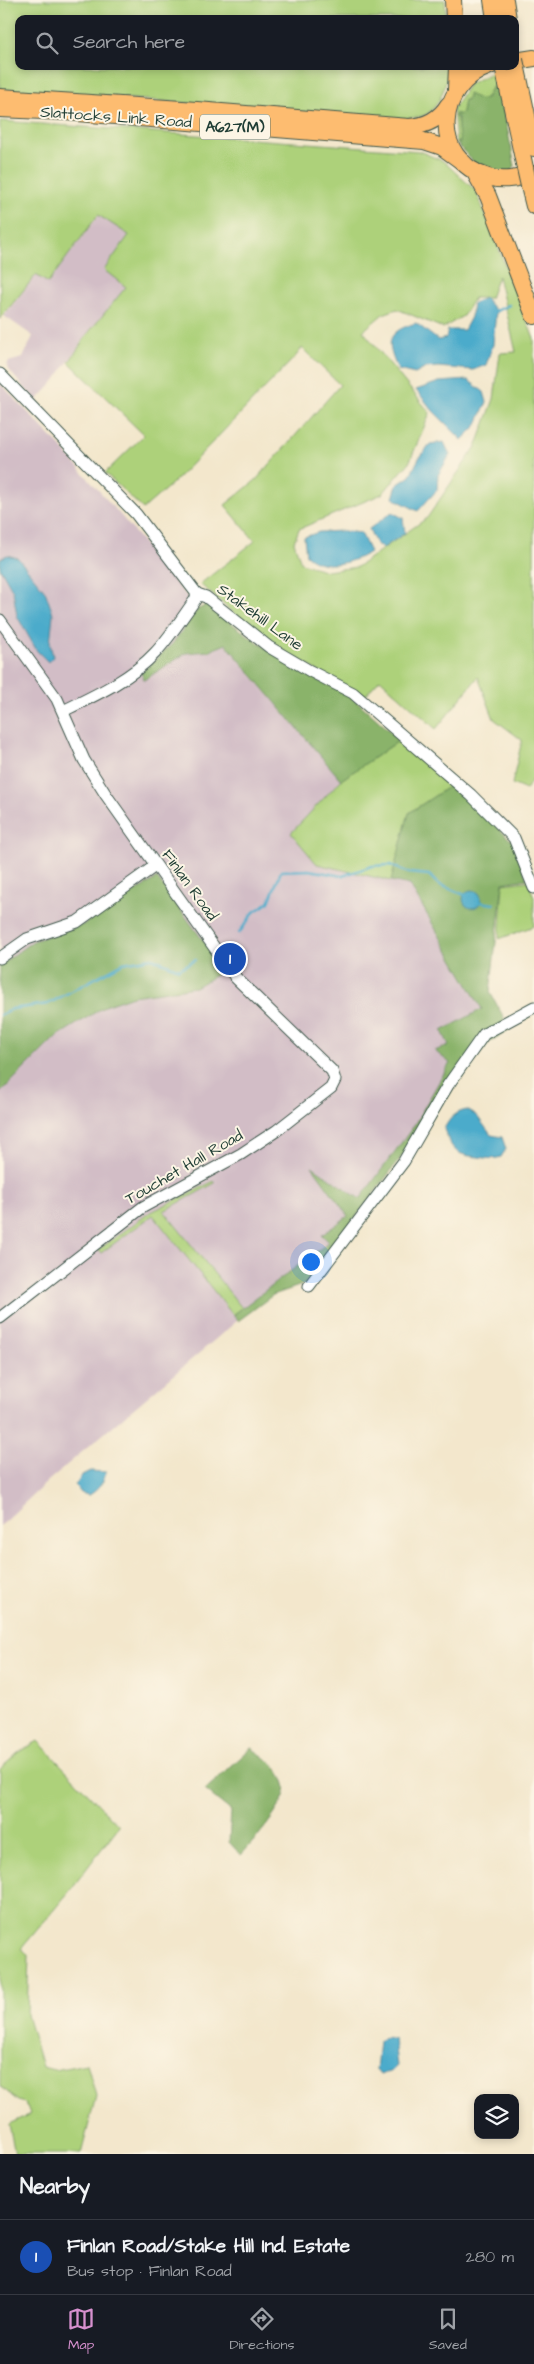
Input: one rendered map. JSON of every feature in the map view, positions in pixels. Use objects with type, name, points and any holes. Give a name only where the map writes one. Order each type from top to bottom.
[{"type":"highway","points":[[453,0],[454,15]]},
{"type":"highway","points":[[492,0],[494,15]]},
{"type":"highway","points":[[505,0],[507,15]]},
{"type":"highway","name":"A627(M)","points":[[519,63],[534,58]]},
{"type":"highway","name":"A627(M)","points":[[456,90],[457,70]]},
{"type":"highway","name":"A627(M)","points":[[493,70],[470,76],[456,90],[448,106],[446,123],[448,137],[454,151],[469,167],[488,196],[534,316]]},
{"type":"highway","points":[[509,70],[534,148]]},
{"type":"highway","points":[[509,70],[530,176],[534,206]]},
{"type":"highway","name":"Slattocks Link Road","points":[[0,96],[408,127],[421,126],[431,122],[440,116],[448,106]]},
{"type":"highway","name":"Slattocks Link Road","points":[[0,109],[65,112],[424,141],[442,147],[469,167]]},
{"type":"highway","name":"A627(M)","points":[[469,167],[498,179],[530,176]]},
{"type":"street","name":"Stakehill Lane","points":[[0,374],[136,514],[197,594],[206,597],[269,647],[353,693],[471,795],[514,838],[534,888]]},
{"type":"street","points":[[63,712],[87,700],[145,662],[172,631],[195,600],[197,594]]},
{"type":"street","name":"Finlan Road","points":[[0,620],[57,699],[84,760],[155,866],[236,978],[332,1071],[335,1080]]},
{"type":"street","points":[[0,958],[27,939],[77,922],[155,866]]},
{"type":"street","points":[[309,1286],[404,1161],[448,1085],[484,1034],[534,1007]]},
{"type":"street","name":"Touchet Hall Road","points":[[0,1318],[143,1207],[248,1150],[276,1131],[331,1088],[335,1080]]},
{"type":"shaded area","points":[[99,215],[129,235],[104,270],[126,287],[89,332],[53,383],[36,401],[7,368],[8,362],[23,358],[33,336],[4,316],[36,275],[48,283]]},
{"type":"shaded area","points":[[0,383],[58,444],[122,517],[254,678],[341,780],[292,833],[317,864],[414,883],[482,1009],[443,1031],[449,1045],[436,1051],[450,1063],[413,1127],[360,1199],[313,1167],[348,1216],[323,1235],[329,1242],[233,1315],[237,1321],[49,1480],[0,1526]]},
{"type":"green space","points":[[0,0],[445,0],[446,15],[15,15],[15,70],[448,70],[447,79],[439,100],[430,111],[422,116],[401,119],[0,89]]},
{"type":"green space","points":[[495,71],[499,88],[491,88],[483,99],[464,101],[462,112],[459,115],[456,114],[460,143],[456,143],[453,109],[469,84]]},
{"type":"green space","points":[[491,88],[499,88],[515,166],[513,173],[479,168],[456,143],[460,143],[458,117],[455,117],[456,113],[459,115],[462,112],[464,100],[468,99],[468,94],[482,100],[487,97]]},
{"type":"green space","points":[[0,121],[419,151],[443,161],[476,191],[534,339],[534,776],[526,790],[512,784],[522,740],[494,719],[478,677],[436,729],[380,679],[363,698],[279,648],[245,623],[200,584],[255,541],[225,505],[256,480],[340,385],[302,348],[174,482],[143,509],[105,473],[144,435],[69,362],[89,332],[126,287],[104,270],[129,235],[98,215],[48,283],[36,275],[0,319]],"holes":[[[498,276],[516,352],[500,353],[494,399],[477,445],[427,518],[357,567],[327,571],[301,563],[294,542],[299,529],[382,494],[409,463],[430,413],[363,331],[383,314],[397,309],[443,328],[463,316],[474,298],[490,298]]]},
{"type":"green space","points":[[206,605],[291,666],[351,696],[400,740],[341,780],[226,644],[209,651],[186,653],[144,680],[141,673],[173,643],[197,610]]},
{"type":"green space","points":[[400,740],[451,785],[409,813],[391,881],[317,864],[291,833],[341,780]]},
{"type":"green space","points":[[451,785],[513,842],[527,879],[503,883],[490,992],[510,1029],[488,1043],[305,1284],[273,1295],[238,1321],[233,1315],[329,1242],[322,1235],[348,1216],[312,1166],[360,1199],[413,1127],[450,1063],[435,1051],[449,1045],[442,1031],[482,1009],[410,885],[391,881],[409,813]]},
{"type":"green space","points":[[157,878],[225,970],[195,987],[133,996],[107,1005],[56,1037],[0,1093],[0,965],[33,941],[82,925]]},
{"type":"green space","points":[[528,881],[534,897],[534,926],[499,939],[503,884]]},
{"type":"green space","points":[[214,1181],[215,1183],[164,1211],[242,1308],[233,1315],[153,1215],[101,1253],[98,1250],[149,1213]]},
{"type":"green space","points":[[38,1741],[119,1826],[68,1893],[21,1949],[29,1955],[27,2015],[42,2067],[54,2070],[87,2064],[96,2096],[81,2154],[15,2154],[9,2124],[30,2114],[26,2103],[18,2101],[0,2086],[0,1769],[18,1753]]},
{"type":"green space","points":[[251,1748],[267,1759],[280,1772],[285,1784],[285,1791],[277,1811],[241,1855],[229,1842],[231,1811],[205,1790]]},
{"type":"water","points":[[485,298],[496,311],[493,345],[486,365],[473,370],[438,367],[426,368],[415,374],[398,370],[390,346],[391,340],[398,330],[416,323],[438,340],[446,338],[448,330],[464,330],[471,317],[473,303]]},
{"type":"water","points":[[468,380],[484,392],[487,402],[476,426],[462,440],[434,412],[416,390],[439,382]]},
{"type":"water","points":[[444,442],[450,455],[438,475],[437,490],[418,511],[393,498],[397,485],[410,476],[419,458],[430,444]]},
{"type":"water","points":[[392,512],[403,518],[405,533],[383,548],[376,544],[369,529]]},
{"type":"water","points":[[343,531],[361,533],[370,552],[338,564],[321,563],[306,555],[304,537],[319,532]]},
{"type":"water","points":[[7,555],[18,558],[45,591],[53,614],[50,643],[53,657],[48,662],[37,651],[17,616],[13,591],[0,568],[0,559]]},
{"type":"water","points":[[472,890],[478,893],[481,899],[478,905],[472,908],[466,905],[463,899],[466,893]]},
{"type":"water","points":[[467,1110],[477,1116],[491,1135],[502,1137],[506,1149],[501,1157],[492,1159],[464,1155],[452,1147],[444,1129],[453,1116]]},
{"type":"water","points":[[90,1471],[106,1472],[100,1486],[88,1495],[81,1493],[75,1485],[82,1475]]},
{"type":"water","points":[[386,2037],[394,2039],[397,2066],[392,2071],[380,2075],[376,2070],[379,2041]]},
{"type":"waterway","points":[[496,311],[509,305]]},
{"type":"waterway","points":[[239,933],[254,912],[269,902],[281,871],[309,870],[342,876],[372,866],[390,865],[409,873],[429,875],[438,884],[465,895]]},
{"type":"waterway","points":[[479,902],[494,904]]},
{"type":"waterway","points":[[0,1015],[12,1009],[48,1004],[123,963],[152,958],[179,969],[195,960]]},
{"type":"place","name":"Finlan Road/Stake Hill Ind. Estate","points":[[230,959]]}]
